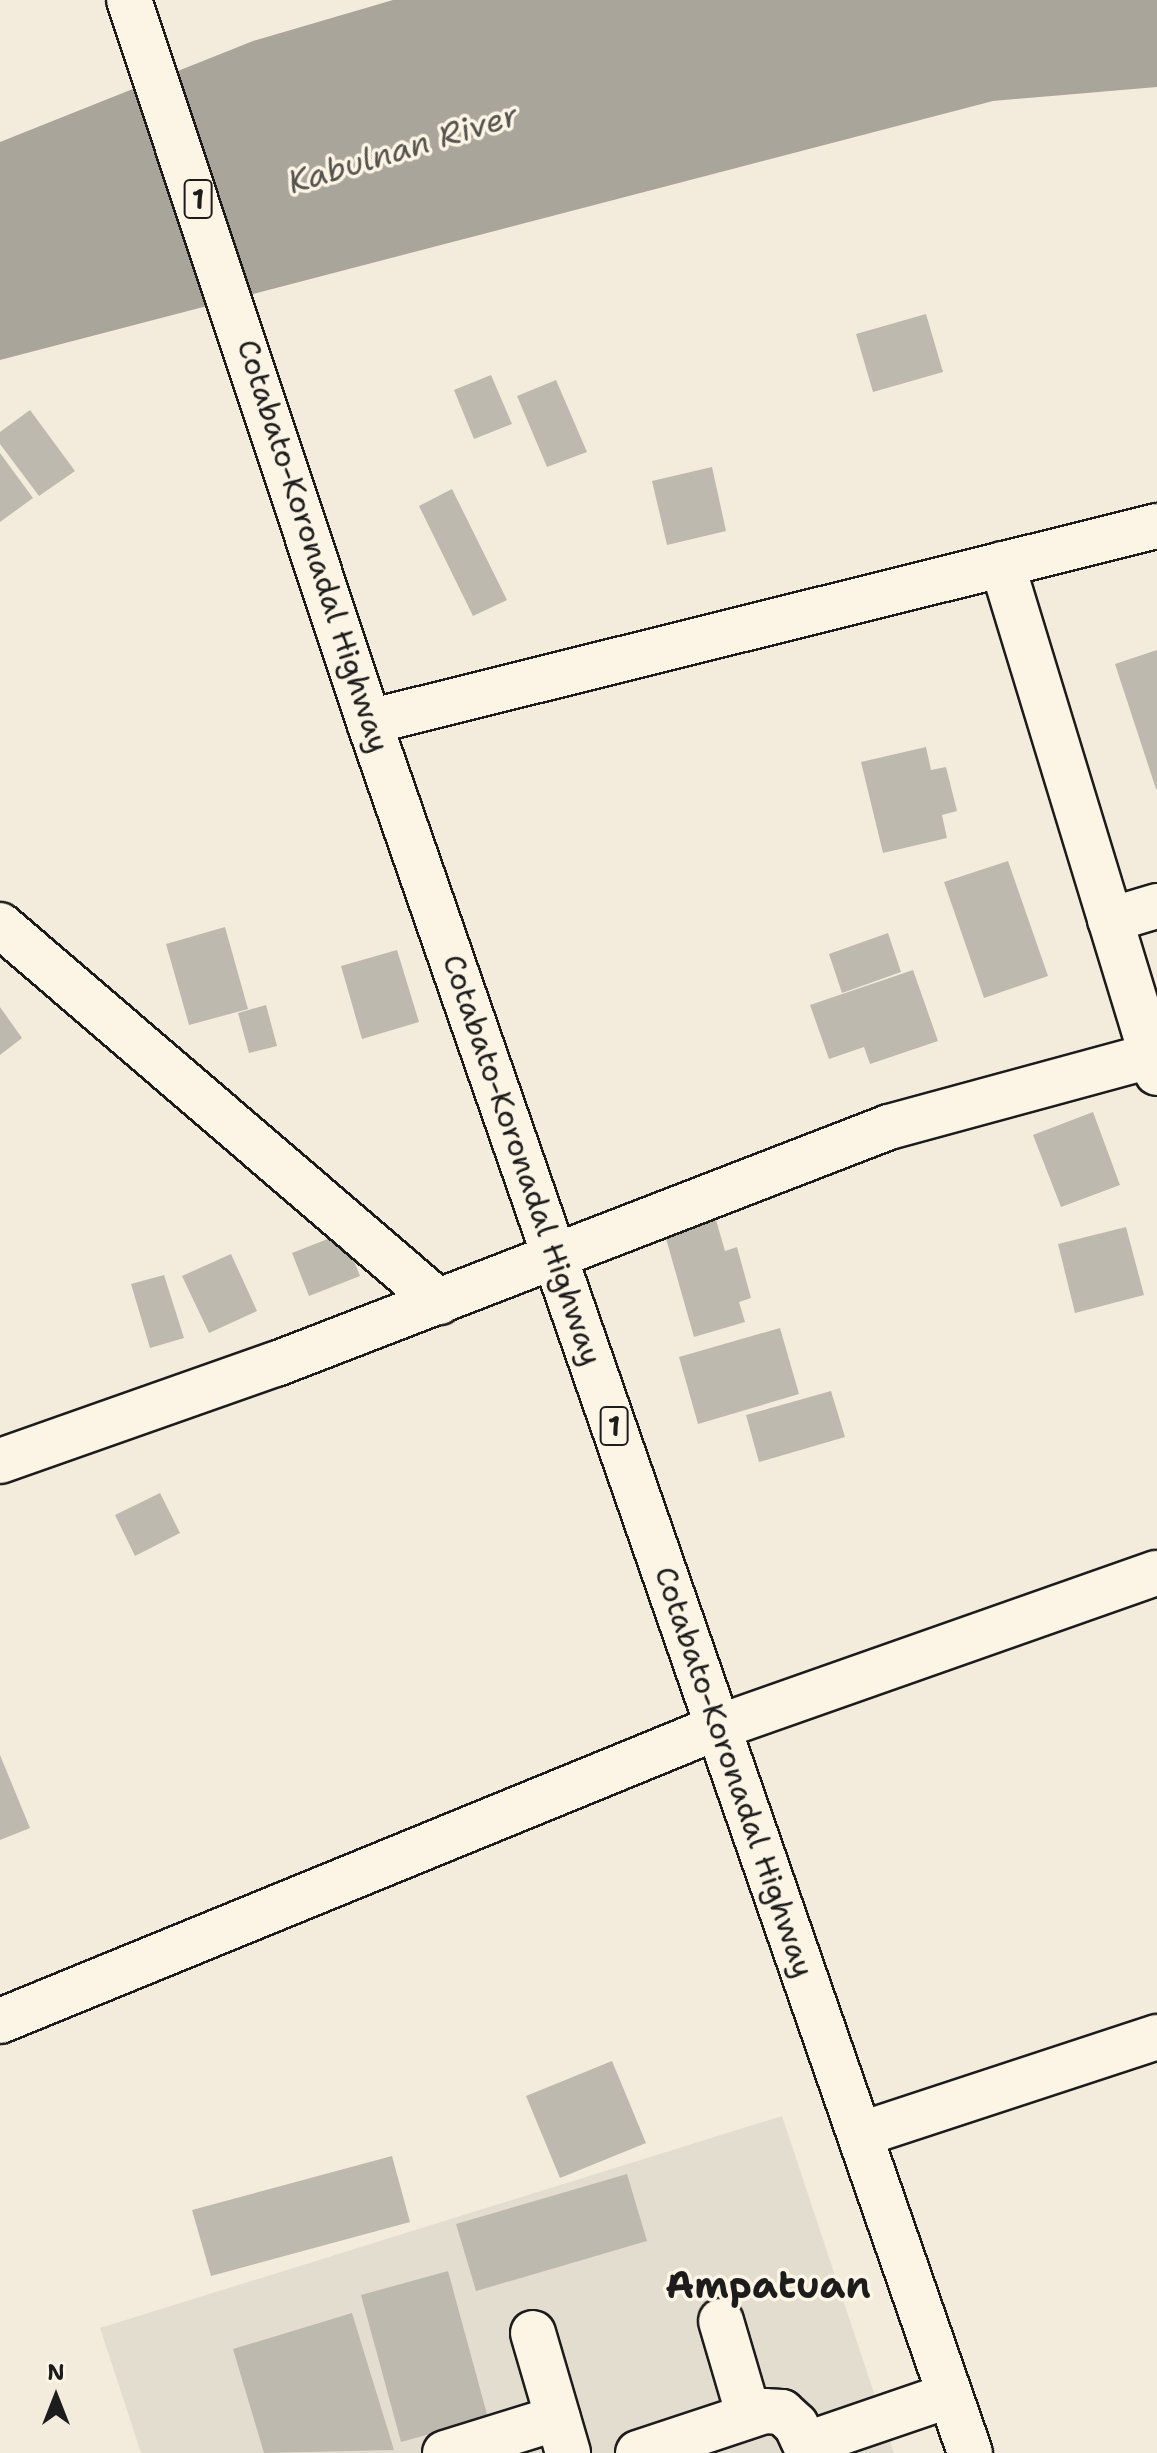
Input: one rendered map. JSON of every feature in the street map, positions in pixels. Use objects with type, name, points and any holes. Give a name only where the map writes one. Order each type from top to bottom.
[{"type":"main road","name":"Cotabato-Koronadal Highway","points":[[129,0],[266,397],[369,722],[716,1728],[862,2134],[970,2453]]},
{"type":"main road","points":[[369,722],[1157,526]]},
{"type":"main road","points":[[0,1461],[439,1302],[554,1253],[889,1127],[1155,1061],[1002,564]]},
{"type":"main road","points":[[1110,920],[1157,906]]},
{"type":"main road","points":[[0,925],[439,1302]]},
{"type":"main road","points":[[0,2021],[716,1728],[1157,1573]]},
{"type":"main road","points":[[862,2134],[1157,2037]]},
{"type":"main road","points":[[721,2321],[748,2413]]},
{"type":"main road","points":[[445,2453],[563,2436],[533,2333]]},
{"type":"main road","points":[[638,2453],[748,2413],[782,2412],[808,2448],[950,2395]]},
{"type":"shaded area","points":[[782,2116],[894,2453],[141,2453],[100,2328]]},
{"type":"water","name":"Kabulnan River","points":[[393,0],[1157,0],[1157,87],[993,101],[0,360],[0,142],[253,41]]},
{"type":"building","points":[[926,314],[943,372],[873,392],[856,334]]},
{"type":"building","points":[[491,375],[512,424],[474,439],[454,390]]},
{"type":"building","points":[[556,380],[587,452],[547,467],[517,396]]},
{"type":"building","points":[[30,410],[75,471],[39,496],[0,444],[0,432]]},
{"type":"building","points":[[0,453],[33,498],[0,522]]},
{"type":"building","points":[[712,467],[726,531],[667,545],[652,481]]},
{"type":"building","points":[[452,489],[507,600],[473,616],[419,506]]},
{"type":"building","points":[[1157,650],[1157,789],[1156,789],[1115,664]]},
{"type":"building","points":[[926,747],[931,770],[946,767],[957,811],[942,815],[947,838],[883,853],[861,762]]},
{"type":"building","points":[[1008,861],[1048,976],[984,998],[944,882]]},
{"type":"building","points":[[225,927],[248,1009],[189,1025],[166,944]]},
{"type":"building","points":[[888,933],[901,972],[842,993],[829,954]]},
{"type":"building","points":[[397,950],[419,1022],[362,1039],[341,966]]},
{"type":"building","points":[[913,970],[938,1041],[870,1064],[864,1047],[829,1059],[810,1005]]},
{"type":"building","points":[[266,1005],[277,1046],[249,1053],[238,1013]]},
{"type":"building","points":[[0,1007],[22,1038],[0,1055]]},
{"type":"building","points":[[1093,1112],[1120,1185],[1061,1207],[1033,1135]]},
{"type":"building","points":[[714,1213],[725,1251],[737,1247],[751,1298],[739,1302],[745,1322],[694,1337],[663,1228]]},
{"type":"building","points":[[1126,1227],[1144,1295],[1075,1313],[1058,1244]]},
{"type":"building","points":[[343,1233],[360,1276],[309,1296],[292,1253]]},
{"type":"building","points":[[231,1254],[257,1311],[209,1333],[182,1276]]},
{"type":"building","points":[[164,1275],[184,1338],[150,1348],[131,1284]]},
{"type":"building","points":[[780,1328],[799,1394],[698,1424],[679,1357]]},
{"type":"building","points":[[831,1391],[845,1437],[759,1462],[746,1415]]},
{"type":"building","points":[[160,1493],[180,1533],[135,1556],[115,1515]]},
{"type":"building","points":[[0,1755],[30,1828],[0,1840]]},
{"type":"building","points":[[612,2061],[646,2143],[560,2178],[526,2096]]},
{"type":"building","points":[[392,2156],[410,2222],[211,2276],[192,2210]]},
{"type":"building","points":[[627,2174],[647,2241],[476,2291],[456,2224]]},
{"type":"building","points":[[448,2271],[488,2418],[401,2442],[361,2295]]},
{"type":"building","points":[[352,2313],[394,2450],[264,2453],[233,2349]]},
{"type":"district","name":"Ampatuan","points":[[768,2285]]}]
